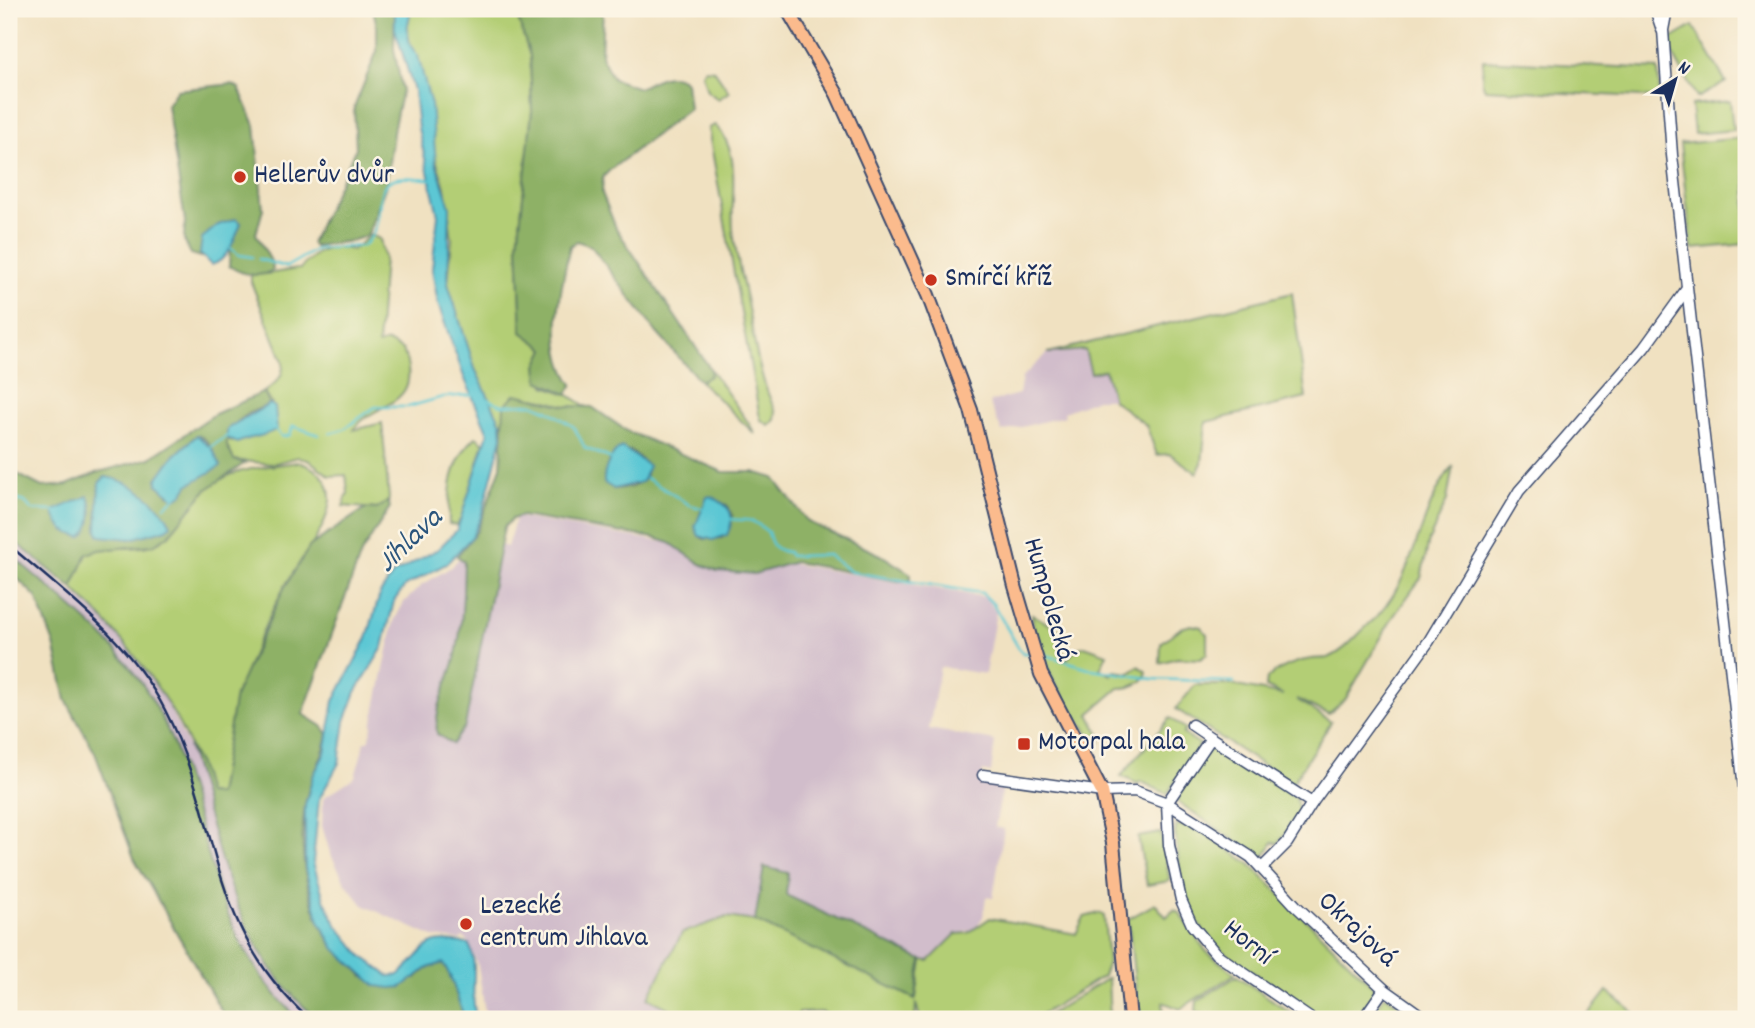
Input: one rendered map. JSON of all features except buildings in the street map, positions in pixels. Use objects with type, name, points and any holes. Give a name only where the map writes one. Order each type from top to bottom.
[{"type":"main road","name":"Humpolecká","points":[[787,9],[837,94],[929,295],[971,410],[1034,653],[1053,702],[1102,792],[1113,844],[1130,1019]]},
{"type":"street","points":[[1655,9],[1662,30],[1686,290],[1746,806]]},
{"type":"street","points":[[1662,30],[1667,9]]},
{"type":"street","points":[[1263,867],[1287,843],[1312,803],[1429,641],[1519,491],[1644,348],[1686,290]]},
{"type":"street","points":[[1192,725],[1312,803]]},
{"type":"street","points":[[1167,803],[1211,737]]},
{"type":"street","points":[[983,775],[1102,792]]},
{"type":"street","name":"Okrajová","points":[[1102,792],[1135,791],[1167,803],[1216,833],[1263,867],[1296,906],[1384,989],[1426,1019]]},
{"type":"street","name":"Horní","points":[[1167,803],[1169,845],[1181,900],[1192,925],[1216,954],[1311,1019]]},
{"type":"street","points":[[1363,1019],[1384,989]]},
{"type":"shaded area","points":[[1085,349],[1105,370],[1112,399],[1097,399],[1064,412],[1065,416],[1002,432],[989,402],[1019,394],[1022,377],[1048,353]]},
{"type":"shaded area","points":[[516,517],[985,597],[996,612],[985,674],[940,667],[929,729],[995,741],[991,773],[983,771],[982,781],[1003,786],[995,827],[1004,829],[993,898],[986,897],[983,917],[975,929],[956,934],[929,961],[922,960],[785,895],[764,867],[755,921],[727,917],[648,998],[684,1019],[486,1019],[478,966],[468,941],[463,937],[460,940],[433,937],[363,905],[345,882],[330,853],[322,826],[323,798],[355,777],[365,741],[369,741],[394,621],[404,602],[422,585],[451,567],[478,538],[507,547]]},
{"type":"shaded area","points":[[9,537],[106,621],[156,682],[188,746],[225,873],[244,924],[271,971],[318,1019],[299,1019],[261,978],[241,945],[213,877],[176,750],[146,689],[98,630],[9,553]]},
{"type":"green space","points":[[373,9],[395,9],[394,49],[402,90],[386,185],[368,234],[355,240],[314,247],[311,243],[356,148],[354,108],[377,51],[377,27]]},
{"type":"green space","points":[[411,9],[515,9],[530,56],[532,111],[518,244],[522,332],[545,348],[545,386],[567,394],[587,407],[566,406],[536,398],[504,405],[505,422],[501,423],[475,369],[448,284],[452,239],[445,187],[433,150],[431,105],[407,29]]},
{"type":"green space","points":[[515,9],[603,9],[601,56],[613,79],[639,88],[669,76],[681,78],[686,82],[689,109],[610,170],[603,177],[602,193],[616,228],[711,370],[710,376],[700,381],[657,333],[591,246],[577,241],[570,246],[558,317],[560,353],[573,384],[567,394],[539,381],[537,366],[545,349],[522,332],[518,244],[532,111],[530,56]]},
{"type":"green space","points":[[1693,26],[1726,82],[1697,98],[1666,42]]},
{"type":"green space","points":[[1483,60],[1658,69],[1660,98],[1485,89],[1482,82]]},
{"type":"green space","points":[[705,69],[714,70],[729,92],[718,99],[707,91],[702,74]]},
{"type":"green space","points":[[232,84],[239,88],[255,125],[263,209],[256,234],[273,270],[256,275],[245,274],[229,266],[230,248],[241,223],[236,219],[218,225],[200,254],[201,257],[191,254],[184,240],[185,221],[167,105],[177,90]]},
{"type":"green space","points":[[1730,101],[1733,130],[1694,134],[1691,105]]},
{"type":"green space","points":[[715,125],[724,136],[732,161],[734,238],[757,356],[776,412],[775,420],[769,425],[761,420],[759,413],[708,128]]},
{"type":"green space","points":[[1742,138],[1746,179],[1746,244],[1692,249],[1680,144]]},
{"type":"green space","points":[[370,235],[380,239],[384,258],[378,345],[388,342],[403,350],[408,369],[407,383],[402,394],[362,421],[354,430],[382,423],[389,498],[388,502],[377,509],[343,506],[348,493],[346,475],[330,476],[310,461],[298,457],[272,464],[234,460],[227,446],[227,438],[231,442],[255,436],[272,404],[264,392],[279,379],[283,367],[283,361],[251,282],[251,275],[300,269],[317,253],[330,248],[353,250]]},
{"type":"green space","points":[[1292,293],[1306,398],[1206,422],[1202,463],[1197,473],[1170,454],[1157,455],[1146,425],[1113,400],[1105,370],[1091,373],[1085,350],[1048,353]]},
{"type":"green space","points":[[711,370],[755,434],[700,381],[709,376]]},
{"type":"green space","points":[[264,392],[270,404],[249,413],[227,430],[227,446],[234,460],[245,463],[206,490],[168,536],[153,545],[99,550],[87,554],[72,588],[9,537],[9,470],[42,487],[67,485],[99,472],[150,458],[215,414]],"holes":[[[197,435],[209,443],[220,466],[169,495],[157,484],[157,479],[172,458]],[[105,477],[115,479],[141,493],[157,506],[169,521],[97,530],[99,483]]]},
{"type":"green space","points":[[516,394],[566,406],[592,407],[627,431],[723,472],[754,472],[774,478],[808,522],[881,555],[911,574],[911,580],[903,582],[795,562],[754,574],[717,571],[701,564],[670,543],[654,538],[522,516],[512,519],[504,527],[465,726],[452,744],[437,734],[437,724],[460,635],[464,561],[457,556],[477,531],[501,467],[504,405]],"holes":[[[630,450],[646,464],[646,478],[632,487],[614,489]],[[707,497],[727,505],[733,516],[722,538],[704,539],[699,536]]]},
{"type":"green space","points":[[476,437],[484,443],[462,516],[457,525],[449,524],[449,500],[456,466],[461,455]]},
{"type":"green space","points":[[298,462],[311,467],[325,480],[330,493],[328,512],[265,625],[238,696],[236,693],[218,795],[207,794],[185,735],[154,682],[116,633],[72,588],[87,554],[103,549],[148,546],[162,540],[214,483],[254,468]]},
{"type":"green space","points":[[1453,466],[1447,500],[1429,540],[1421,578],[1393,617],[1345,700],[1328,714],[1296,699],[1331,722],[1292,784],[1176,709],[1195,685],[1232,685],[1283,695],[1266,687],[1267,678],[1293,663],[1327,658],[1344,648],[1384,609],[1396,590],[1431,505]]},
{"type":"green space","points":[[388,501],[390,507],[361,554],[303,714],[322,726],[328,734],[305,805],[303,841],[306,878],[316,914],[324,930],[336,949],[363,976],[416,978],[428,968],[443,963],[465,1019],[318,1019],[289,992],[266,961],[233,894],[188,746],[199,764],[207,794],[218,795],[235,695],[284,588],[310,546],[366,508],[377,509]]},
{"type":"green space","points":[[9,553],[93,626],[130,667],[146,690],[178,754],[214,874],[244,949],[268,985],[299,1019],[226,1019],[134,858],[95,753],[66,700],[54,644],[36,597],[9,570]]},
{"type":"green space","points":[[1032,614],[1058,630],[1063,654],[1067,659],[1076,649],[1085,646],[1107,654],[1100,669],[1111,675],[1115,671],[1130,673],[1138,666],[1147,672],[1140,682],[1119,688],[1089,714],[1100,735],[1100,742],[1093,740],[1054,681],[1039,648]]},
{"type":"green space","points":[[1191,625],[1201,627],[1207,634],[1207,654],[1200,659],[1177,658],[1160,663],[1161,643],[1181,628]]},
{"type":"green space","points":[[1170,718],[1186,729],[1183,734],[1200,744],[1167,794],[1140,781],[1138,784],[1121,776]]},
{"type":"green space","points":[[1209,748],[1225,752],[1296,798],[1299,813],[1278,844],[1273,842],[1262,859],[1178,802],[1178,795]]},
{"type":"green space","points":[[1190,823],[1250,864],[1373,986],[1375,992],[1356,1019],[1318,1019],[1212,943],[1192,915],[1182,887],[1175,833],[1176,826]]},
{"type":"green space","points":[[1161,833],[1170,881],[1147,885],[1138,837]]},
{"type":"green space","points":[[764,867],[788,873],[786,895],[922,960],[915,999],[755,921]]},
{"type":"green space","points":[[1155,904],[1166,917],[1174,910],[1180,913],[1206,951],[1235,974],[1180,1009],[1163,1002],[1164,1019],[1139,1019],[1128,919]]},
{"type":"green space","points":[[1099,913],[1104,916],[1108,962],[1103,976],[1034,1019],[920,1019],[916,1003],[915,1019],[835,1019],[822,1012],[799,1013],[796,1019],[690,1019],[648,998],[682,933],[727,917],[755,921],[916,998],[922,960],[929,961],[956,934],[968,933],[990,918],[1076,934],[1084,917]]},
{"type":"green space","points":[[1237,976],[1300,1019],[1212,1019],[1196,1011],[1197,1001]]},
{"type":"green space","points":[[1108,978],[1110,1019],[1042,1019]]},
{"type":"green space","points":[[1607,991],[1642,1019],[1594,1019],[1588,1015]]},
{"type":"green space","points":[[1385,995],[1419,1019],[1369,1019]]},
{"type":"water","points":[[395,9],[411,9],[407,29],[410,45],[418,56],[431,105],[436,163],[450,207],[448,284],[475,369],[501,423],[502,437],[481,517],[472,537],[446,564],[405,586],[394,601],[383,647],[356,692],[345,721],[339,763],[319,799],[313,862],[324,899],[336,924],[362,956],[389,976],[399,975],[434,942],[469,944],[474,963],[477,1019],[465,1019],[443,963],[428,968],[402,987],[376,986],[335,949],[319,921],[305,868],[305,805],[313,776],[325,753],[334,701],[367,638],[380,594],[393,574],[438,549],[457,530],[488,433],[464,377],[438,304],[432,269],[438,215],[418,128],[414,91],[395,29]]},
{"type":"water","points":[[236,219],[241,223],[230,248],[222,259],[211,265],[200,254],[202,238],[218,225]]},
{"type":"water","points":[[270,404],[275,407],[277,429],[237,443],[227,438],[227,430],[231,426]]},
{"type":"water","points":[[197,435],[213,450],[221,466],[188,485],[182,495],[175,499],[157,484],[157,479],[172,458]]},
{"type":"water","points":[[622,447],[649,466],[642,482],[614,489],[604,483],[605,473],[611,458]]},
{"type":"water","points":[[105,477],[125,483],[144,494],[160,508],[171,525],[167,529],[131,539],[100,536],[97,530],[99,483]]},
{"type":"water","points":[[88,496],[91,518],[88,529],[81,537],[62,528],[53,511]]},
{"type":"water","points":[[711,496],[727,507],[731,516],[727,535],[713,540],[699,536],[695,527],[707,497]]},
{"type":"waterway","points":[[259,259],[286,267],[317,249],[363,246],[376,226],[383,188],[389,182],[402,177],[431,179]]},
{"type":"waterway","points":[[230,248],[239,255],[252,257]]},
{"type":"waterway","points":[[330,433],[344,429],[375,407],[408,407],[443,397],[474,395]]},
{"type":"waterway","points":[[488,399],[502,405],[533,404],[549,411],[574,427],[585,448],[612,459]]},
{"type":"waterway","points":[[275,429],[282,437],[290,435],[293,426],[319,435]]},
{"type":"waterway","points":[[209,448],[227,436]]},
{"type":"waterway","points":[[646,478],[690,505],[704,509]]},
{"type":"waterway","points":[[165,506],[176,497]]},
{"type":"waterway","points":[[9,498],[25,502],[32,510],[55,511]]},
{"type":"waterway","points":[[730,519],[756,523],[768,532],[774,546],[788,552],[790,556],[828,555],[851,572],[982,593],[993,604],[1022,653],[1029,653]]},
{"type":"waterway","points":[[1039,653],[1092,669],[1153,679],[1234,682]]},
{"type":"railway","points":[[9,545],[95,620],[134,662],[150,685],[184,752],[219,871],[250,947],[275,983],[309,1019]]},
{"type":"place","name":"Hellerův dvůr","points":[[240,177]]},
{"type":"place","name":"Smírčí kříž","points":[[931,280]]},
{"type":"place","name":"Motorpal hala","points":[[1024,744]]},
{"type":"place","name":"Lezecké centrum Jihlava","points":[[466,924]]},
{"type":"water label","name":"Jihlava","points":[[411,542]]}]
